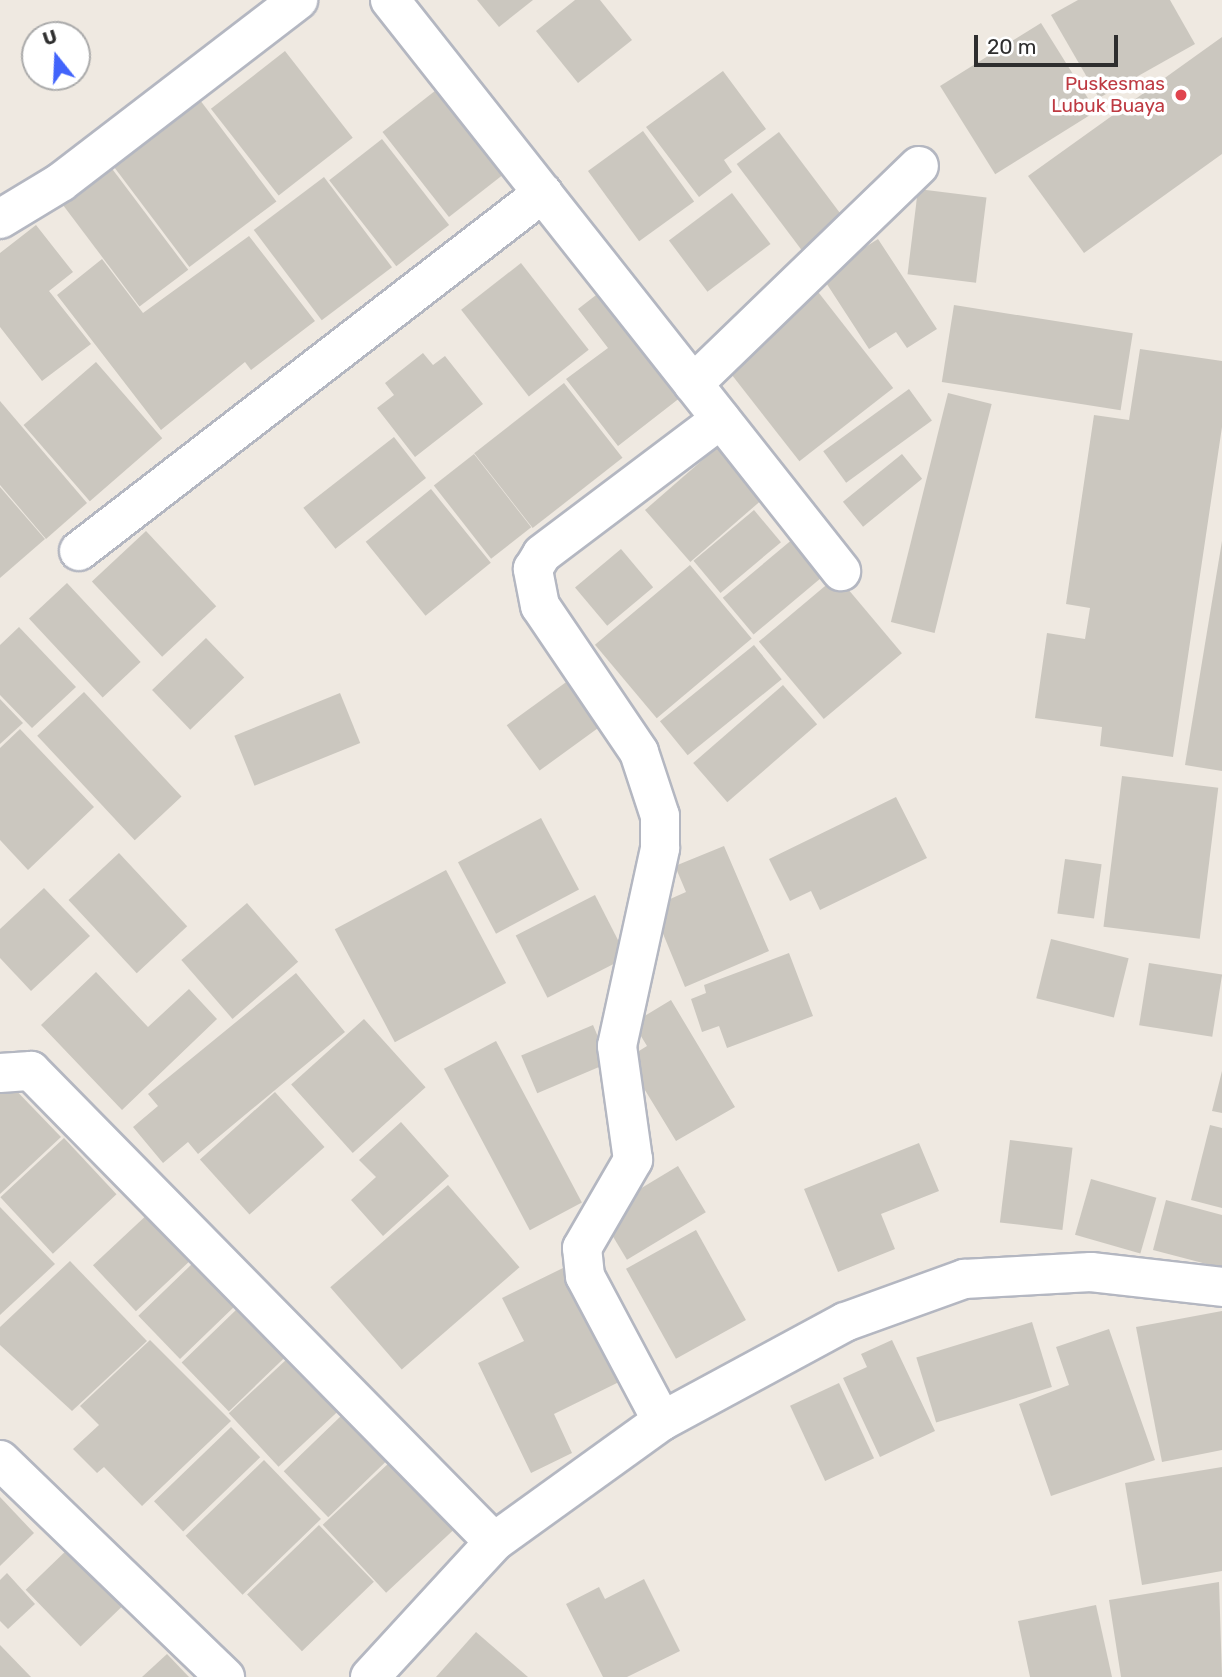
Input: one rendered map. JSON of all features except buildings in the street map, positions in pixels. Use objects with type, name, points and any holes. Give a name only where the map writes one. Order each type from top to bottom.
[{"type":"street","points":[[0,219],[61,181],[298,0]]},
{"type":"street","points":[[390,0],[841,571]]},
{"type":"street","points":[[693,384],[919,166]]},
{"type":"street","points":[[79,551],[542,194]]},
{"type":"street","points":[[662,1421],[585,1276],[582,1248],[632,1160],[617,1046],[660,848],[660,816],[639,752],[540,606],[533,569],[542,554],[721,419]]},
{"type":"street","points":[[0,1073],[30,1071],[495,1542]]},
{"type":"street","points":[[370,1677],[495,1542],[662,1421],[845,1322],[964,1279],[1091,1272],[1222,1287]]},
{"type":"street","points":[[0,1460],[225,1677]]},
{"type":"place","name":"Puskesmas Lubuk Buaya","points":[[1181,95]]}]
